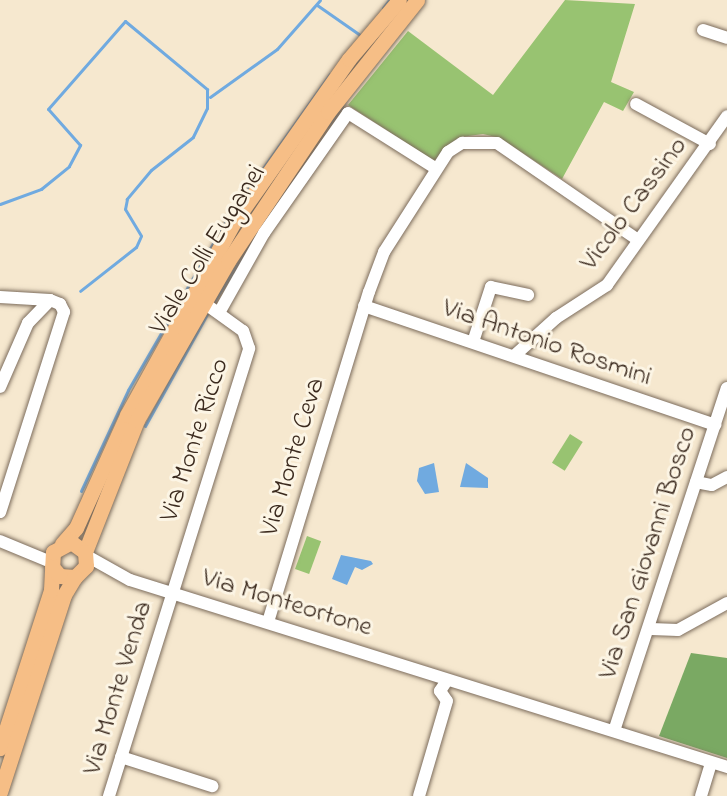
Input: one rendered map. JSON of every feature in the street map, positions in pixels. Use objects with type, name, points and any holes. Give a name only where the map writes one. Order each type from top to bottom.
[{"type":"main road","name":"Viale Colli Euganei","points":[[56,555],[76,528],[127,415],[234,222],[399,0]]},
{"type":"main road","name":"Viale Colli Euganei","points":[[0,792],[64,595],[78,576],[137,420],[203,302],[296,157],[417,0]]},
{"type":"main road","points":[[0,748],[51,590],[56,555],[75,543],[86,554]]},
{"type":"main road","points":[[56,555],[60,576],[78,576]]},
{"type":"street","points":[[703,30],[727,38]]},
{"type":"street","points":[[636,104],[710,144]]},
{"type":"street","points":[[220,311],[264,233],[348,113],[435,168]]},
{"type":"street","name":"Vicolo Cassino","points":[[514,356],[556,318],[607,285],[710,144],[727,116]]},
{"type":"street","name":"Via Monte Ceva","points":[[268,622],[364,306],[384,252],[435,168],[462,143],[497,142],[638,240]]},
{"type":"street","points":[[473,342],[491,287],[528,295]]},
{"type":"street","points":[[0,297],[50,300],[64,312],[0,512]]},
{"type":"street","points":[[0,387],[28,323],[50,300]]},
{"type":"street","name":"Via Monte Ricco","points":[[172,594],[249,348],[243,331],[220,311],[203,302]]},
{"type":"street","name":"Via Antonio Rosmini","points":[[364,306],[715,425]]},
{"type":"street","name":"Via San Giovanni Bosco","points":[[614,731],[651,629],[727,388]]},
{"type":"street","points":[[696,482],[712,485],[727,477]]},
{"type":"street","points":[[0,541],[56,555]]},
{"type":"street","points":[[86,554],[113,574]]},
{"type":"street","points":[[78,576],[113,574]]},
{"type":"street","name":"Via Monteortone","points":[[113,574],[427,672],[446,682],[727,767]]},
{"type":"street","name":"Via Monte Venda","points":[[109,796],[172,594]]},
{"type":"street","points":[[651,629],[678,630],[727,603]]},
{"type":"street","points":[[446,682],[440,691],[447,701]]},
{"type":"street","points":[[447,701],[459,697],[459,685]]},
{"type":"street","points":[[419,796],[447,701]]},
{"type":"street","points":[[121,757],[212,786]]},
{"type":"street","points":[[701,796],[711,762]]},
{"type":"green space","points":[[565,0],[635,4],[611,82],[634,92],[623,111],[604,102],[562,179],[500,138],[483,134],[461,137],[434,161],[348,105],[408,31],[493,95]]},
{"type":"green space","points":[[570,434],[583,442],[565,471],[552,463]]},
{"type":"green space","points":[[307,536],[321,541],[309,574],[295,569]]},
{"type":"green space","points":[[691,653],[727,658],[727,758],[659,736]]},
{"type":"water","points":[[434,463],[439,492],[425,494],[417,481],[419,468]]},
{"type":"water","points":[[466,463],[488,478],[488,488],[460,487]]},
{"type":"water","points":[[341,555],[371,561],[373,564],[362,570],[355,567],[347,585],[332,579]]},
{"type":"waterway","points":[[210,97],[277,49],[320,0]]},
{"type":"waterway","points":[[383,8],[389,0]]},
{"type":"waterway","points":[[317,5],[360,35]]},
{"type":"waterway","points":[[0,204],[41,189],[69,166],[80,145],[48,109],[125,21],[207,89],[207,108],[193,137],[151,170],[127,199],[125,209],[141,236],[136,247],[80,291]]},
{"type":"waterway","points":[[81,491],[128,390],[229,216],[330,74]]},
{"type":"waterway","points":[[328,126],[342,107]]},
{"type":"waterway","points":[[213,303],[286,188]]},
{"type":"waterway","points":[[145,426],[207,314]]}]
